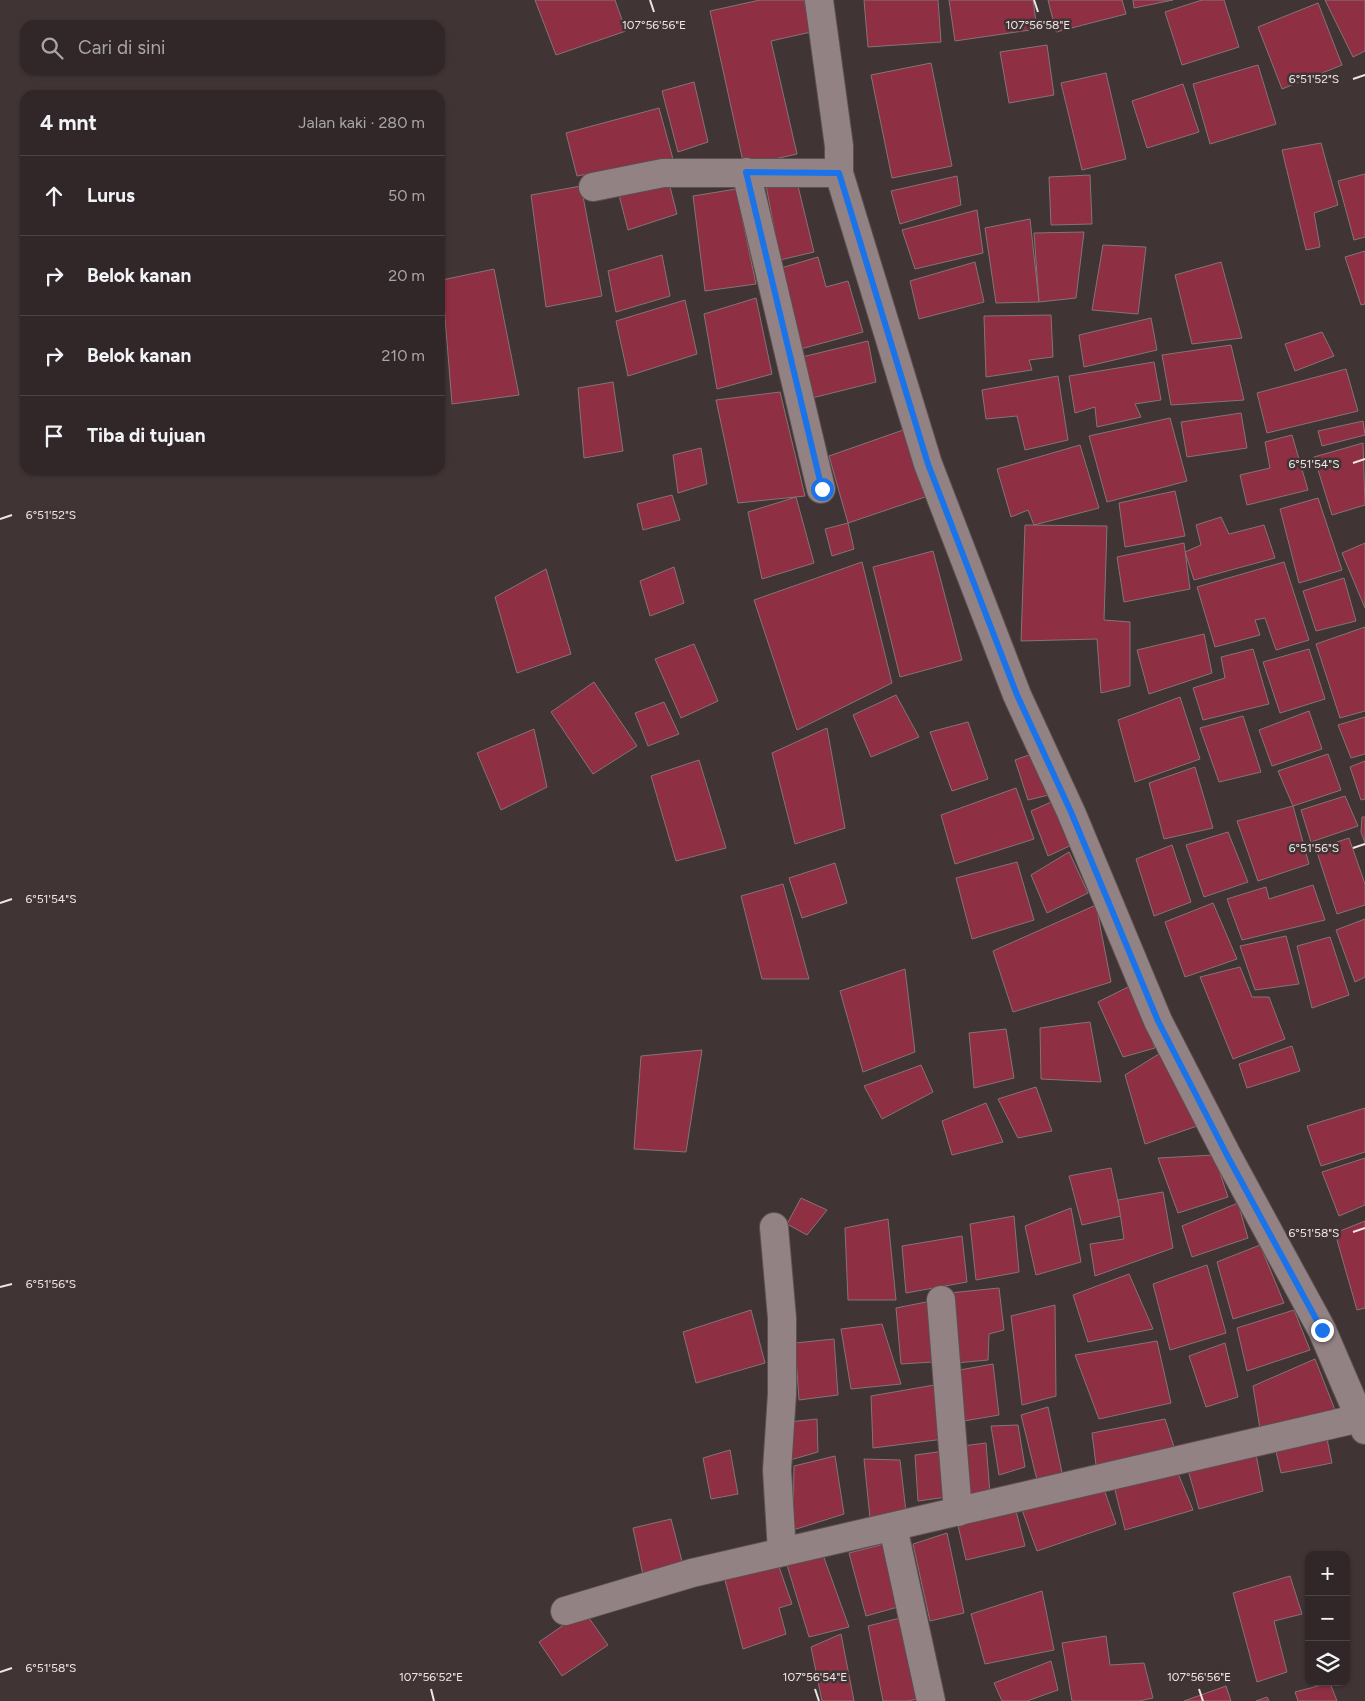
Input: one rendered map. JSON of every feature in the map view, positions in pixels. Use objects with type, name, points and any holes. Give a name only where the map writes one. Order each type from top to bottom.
[{"type":"street","points":[[565,1612],[692,1573],[958,1512],[1362,1424],[1322,1330],[1228,1157],[1158,1021],[1071,812],[1017,695],[928,464],[839,173],[839,146],[819,0]]},
{"type":"street","points":[[746,172],[822,489]]},
{"type":"street","points":[[593,187],[663,173],[839,173]]},
{"type":"street","points":[[774,1227],[782,1318],[782,1394],[777,1470],[782,1552]]},
{"type":"street","points":[[941,1300],[958,1512]]},
{"type":"street","points":[[893,1527],[931,1701]]},
{"type":"building","points":[[535,0],[615,0],[626,31],[556,55]]},
{"type":"building","points":[[760,0],[804,0],[811,32],[771,41],[797,154],[744,166],[710,11]]},
{"type":"building","points":[[864,0],[938,0],[941,42],[868,47]]},
{"type":"building","points":[[949,0],[1033,0],[1037,29],[955,41]]},
{"type":"building","points":[[1048,0],[1122,0],[1126,14],[1056,32]]},
{"type":"building","points":[[1133,0],[1173,0],[1134,8]]},
{"type":"building","points":[[1202,0],[1224,0],[1239,47],[1182,65],[1165,12]]},
{"type":"building","points":[[1325,0],[1365,0],[1365,51],[1353,57]]},
{"type":"building","points":[[1318,3],[1342,65],[1282,89],[1258,27]]},
{"type":"building","points":[[1047,45],[1054,95],[1009,103],[1000,52]]},
{"type":"building","points":[[931,63],[952,166],[892,178],[871,75]]},
{"type":"building","points":[[1258,65],[1276,124],[1210,144],[1193,84]]},
{"type":"building","points":[[1106,73],[1126,159],[1082,170],[1061,83]]},
{"type":"building","points":[[694,82],[708,142],[678,152],[662,91]]},
{"type":"building","points":[[1183,84],[1199,132],[1147,148],[1132,101]]},
{"type":"building","points":[[659,108],[673,159],[577,176],[566,133]]},
{"type":"building","points":[[1321,143],[1338,205],[1314,213],[1320,247],[1306,250],[1282,150]]},
{"type":"building","points":[[1365,174],[1365,237],[1354,240],[1338,181]]},
{"type":"building","points":[[1090,175],[1092,224],[1051,225],[1049,177]]},
{"type":"building","points":[[957,176],[961,205],[900,224],[891,191]]},
{"type":"building","points":[[668,179],[677,214],[628,230],[618,191]]},
{"type":"building","points":[[797,182],[814,252],[780,260],[766,185]]},
{"type":"building","points":[[581,186],[602,296],[546,307],[531,195]]},
{"type":"building","points":[[736,189],[756,284],[705,291],[693,196]]},
{"type":"building","points":[[977,210],[983,253],[915,269],[902,230]]},
{"type":"building","points":[[1030,219],[1039,302],[996,303],[985,228]]},
{"type":"building","points":[[1084,232],[1076,298],[1039,302],[1034,233]]},
{"type":"building","points":[[1103,245],[1146,247],[1138,314],[1092,310]]},
{"type":"building","points":[[1365,251],[1365,304],[1361,305],[1345,257]]},
{"type":"building","points":[[662,255],[670,296],[616,312],[608,271]]},
{"type":"building","points":[[818,257],[826,287],[848,281],[863,332],[797,350],[781,268]]},
{"type":"building","points":[[975,262],[984,302],[919,319],[910,281]]},
{"type":"building","points":[[1221,262],[1242,338],[1192,344],[1175,275]]},
{"type":"building","points":[[494,269],[519,395],[452,404],[445,317],[445,279]]},
{"type":"building","points":[[756,298],[772,374],[717,389],[704,314]]},
{"type":"building","points":[[685,300],[697,354],[628,376],[616,321]]},
{"type":"building","points":[[1051,315],[1053,357],[1029,360],[1032,370],[986,377],[984,316]]},
{"type":"building","points":[[1151,318],[1157,350],[1084,367],[1079,335]]},
{"type":"building","points":[[1322,332],[1334,356],[1295,371],[1285,344]]},
{"type":"building","points":[[868,341],[876,382],[812,398],[802,357]]},
{"type":"building","points":[[1231,345],[1244,400],[1171,405],[1162,355]]},
{"type":"building","points":[[1154,362],[1161,400],[1135,404],[1141,417],[1097,427],[1095,407],[1075,413],[1069,376]]},
{"type":"building","points":[[1346,369],[1358,411],[1267,433],[1257,393]]},
{"type":"building","points":[[1058,376],[1068,440],[1025,450],[1017,416],[986,419],[982,390]]},
{"type":"building","points":[[613,382],[623,451],[584,458],[578,388]]},
{"type":"building","points":[[780,392],[805,496],[738,503],[716,400]]},
{"type":"building","points":[[1241,413],[1247,448],[1187,457],[1181,422]]},
{"type":"building","points":[[1170,418],[1187,481],[1107,502],[1089,436]]},
{"type":"building","points":[[1363,421],[1365,435],[1322,446],[1318,431]]},
{"type":"building","points":[[906,429],[931,495],[848,523],[829,456]]},
{"type":"building","points":[[1292,435],[1308,490],[1247,505],[1240,475],[1270,468],[1265,442]]},
{"type":"building","points":[[1363,443],[1365,505],[1332,515],[1314,457]]},
{"type":"building","points":[[1080,445],[1099,508],[1034,525],[1028,510],[1011,517],[997,469]]},
{"type":"building","points":[[701,448],[707,484],[678,493],[673,455]]},
{"type":"building","points":[[1175,491],[1185,536],[1125,547],[1119,503]]},
{"type":"building","points":[[672,495],[680,520],[643,530],[637,504]]},
{"type":"building","points":[[796,497],[814,563],[762,579],[748,512]]},
{"type":"building","points":[[1318,498],[1342,570],[1299,583],[1280,509]]},
{"type":"building","points":[[1221,517],[1229,534],[1264,525],[1275,558],[1194,580],[1185,552],[1201,545],[1196,525]]},
{"type":"building","points":[[848,523],[854,549],[832,556],[825,529]]},
{"type":"building","points":[[1025,525],[1107,526],[1104,620],[1130,622],[1130,686],[1101,693],[1097,639],[1021,641]]},
{"type":"building","points":[[1184,543],[1190,589],[1124,602],[1117,557]]},
{"type":"building","points":[[1365,543],[1365,608],[1342,553]]},
{"type":"building","points":[[933,551],[962,660],[900,677],[873,567]]},
{"type":"building","points":[[862,562],[892,683],[797,730],[754,600]]},
{"type":"building","points":[[1284,562],[1309,640],[1276,650],[1265,618],[1255,620],[1260,635],[1215,647],[1197,587]]},
{"type":"building","points":[[674,567],[684,603],[650,616],[640,581]]},
{"type":"building","points":[[546,569],[571,654],[517,673],[495,597]]},
{"type":"building","points":[[1344,578],[1356,621],[1316,631],[1303,591]]},
{"type":"building","points":[[1365,627],[1365,711],[1340,718],[1316,644]]},
{"type":"building","points":[[1204,634],[1212,673],[1149,694],[1137,650]]},
{"type":"building","points":[[694,644],[718,701],[681,718],[655,659]]},
{"type":"building","points":[[1253,649],[1269,704],[1203,720],[1193,688],[1225,678],[1221,657]]},
{"type":"building","points":[[1309,649],[1325,699],[1280,713],[1263,662]]},
{"type":"building","points":[[594,682],[637,746],[593,774],[551,712]]},
{"type":"building","points":[[896,695],[919,737],[871,757],[853,715]]},
{"type":"building","points":[[1180,697],[1200,759],[1135,782],[1118,720]]},
{"type":"building","points":[[664,702],[679,734],[648,746],[635,713]]},
{"type":"building","points":[[1309,711],[1322,749],[1272,766],[1259,730]]},
{"type":"building","points":[[1243,716],[1261,772],[1219,782],[1200,728]]},
{"type":"building","points":[[1365,717],[1365,754],[1351,758],[1338,725]]},
{"type":"building","points":[[968,722],[988,779],[952,791],[930,732]]},
{"type":"building","points":[[827,728],[845,828],[795,844],[772,753]]},
{"type":"building","points":[[534,729],[547,787],[501,810],[477,753]]},
{"type":"building","points":[[1037,752],[1053,794],[1028,800],[1015,760]]},
{"type":"building","points":[[1328,754],[1341,790],[1293,806],[1278,771]]},
{"type":"building","points":[[699,760],[726,848],[676,861],[651,776]]},
{"type":"building","points":[[1365,761],[1365,799],[1361,800],[1350,767]]},
{"type":"building","points":[[1195,767],[1213,828],[1164,839],[1149,783]]},
{"type":"building","points":[[1016,788],[1034,839],[955,864],[941,815]]},
{"type":"building","points":[[1345,796],[1358,826],[1311,842],[1301,810]]},
{"type":"building","points":[[1058,799],[1076,843],[1048,856],[1031,811]]},
{"type":"building","points":[[1293,806],[1309,864],[1258,881],[1237,821]]},
{"type":"building","points":[[1362,817],[1365,817],[1365,843],[1361,832]]},
{"type":"building","points":[[1228,832],[1248,882],[1204,897],[1186,845]]},
{"type":"building","points":[[1349,838],[1365,884],[1365,905],[1337,914],[1316,849]]},
{"type":"building","points":[[1172,845],[1191,902],[1154,916],[1136,859]]},
{"type":"building","points":[[1069,852],[1088,893],[1047,913],[1031,875]]},
{"type":"building","points":[[1017,862],[1034,920],[972,939],[956,878]]},
{"type":"building","points":[[835,863],[847,903],[802,918],[789,878]]},
{"type":"building","points":[[783,884],[809,979],[762,979],[741,896]]},
{"type":"building","points":[[1313,885],[1325,920],[1242,940],[1227,899],[1266,887],[1269,899]]},
{"type":"building","points":[[1213,903],[1237,959],[1185,977],[1165,922]]},
{"type":"building","points":[[1096,905],[1111,982],[1013,1012],[993,951]]},
{"type":"building","points":[[1365,919],[1365,977],[1355,982],[1336,930]]},
{"type":"building","points":[[1286,936],[1299,984],[1255,990],[1240,946]]},
{"type":"building","points":[[1330,937],[1349,995],[1312,1008],[1297,946]]},
{"type":"building","points":[[1240,967],[1252,997],[1269,997],[1285,1039],[1233,1059],[1200,977]]},
{"type":"building","points":[[905,969],[915,1052],[863,1072],[840,991]]},
{"type":"building","points":[[1130,986],[1155,1048],[1123,1057],[1098,1002]]},
{"type":"building","points":[[1090,1022],[1101,1082],[1041,1079],[1040,1028]]},
{"type":"building","points":[[1006,1029],[1014,1078],[974,1088],[969,1033]]},
{"type":"building","points":[[1292,1046],[1300,1071],[1247,1088],[1239,1064]]},
{"type":"building","points":[[702,1050],[686,1152],[634,1149],[641,1056]]},
{"type":"building","points":[[1162,1052],[1200,1125],[1145,1144],[1125,1075]]},
{"type":"building","points":[[921,1065],[933,1092],[882,1119],[864,1086]]},
{"type":"building","points":[[1036,1087],[1052,1131],[1018,1138],[998,1099]]},
{"type":"building","points":[[986,1103],[1003,1142],[952,1155],[942,1121]]},
{"type":"building","points":[[1365,1108],[1365,1152],[1321,1166],[1307,1126]]},
{"type":"building","points":[[1214,1155],[1228,1197],[1178,1213],[1158,1158]]},
{"type":"building","points":[[1365,1158],[1365,1205],[1339,1216],[1322,1172]]},
{"type":"building","points":[[1111,1168],[1121,1216],[1082,1225],[1069,1176]]},
{"type":"building","points":[[1163,1192],[1173,1248],[1095,1276],[1090,1244],[1124,1239],[1118,1200]]},
{"type":"building","points":[[801,1198],[827,1210],[807,1235],[787,1224]]},
{"type":"building","points":[[1238,1203],[1248,1238],[1192,1257],[1182,1226]]},
{"type":"building","points":[[1071,1208],[1081,1262],[1036,1275],[1025,1226]]},
{"type":"building","points":[[1014,1216],[1019,1272],[976,1280],[970,1224]]},
{"type":"building","points":[[888,1219],[896,1300],[848,1300],[845,1228]]},
{"type":"building","points":[[1365,1221],[1365,1308],[1357,1310],[1335,1233]]},
{"type":"building","points":[[962,1236],[967,1282],[906,1293],[902,1246]]},
{"type":"building","points":[[1260,1245],[1284,1303],[1233,1319],[1217,1262]]},
{"type":"building","points":[[1207,1265],[1226,1333],[1170,1350],[1153,1284]]},
{"type":"building","points":[[1129,1274],[1153,1329],[1088,1342],[1073,1295]]},
{"type":"building","points":[[999,1288],[1004,1330],[989,1334],[988,1360],[956,1363],[949,1293]]},
{"type":"building","points":[[931,1301],[933,1362],[901,1364],[896,1308]]},
{"type":"building","points":[[1055,1305],[1056,1396],[1022,1405],[1011,1316]]},
{"type":"building","points":[[751,1310],[765,1363],[696,1383],[683,1332]]},
{"type":"building","points":[[1294,1310],[1310,1350],[1247,1371],[1237,1328]]},
{"type":"building","points":[[882,1324],[901,1384],[851,1389],[841,1329]]},
{"type":"building","points":[[834,1339],[838,1395],[799,1400],[795,1343]]},
{"type":"building","points":[[1157,1341],[1171,1403],[1099,1419],[1075,1355]]},
{"type":"building","points":[[1225,1343],[1238,1397],[1206,1407],[1189,1356]]},
{"type":"building","points":[[1315,1359],[1335,1410],[1260,1429],[1253,1386]]},
{"type":"building","points":[[993,1364],[999,1415],[958,1422],[954,1371]]},
{"type":"building","points":[[940,1384],[944,1439],[873,1448],[871,1396]]},
{"type":"building","points":[[1048,1407],[1063,1477],[1038,1484],[1021,1415]]},
{"type":"building","points":[[817,1419],[818,1452],[790,1460],[789,1422]]},
{"type":"building","points":[[1165,1419],[1175,1450],[1096,1465],[1092,1433]]},
{"type":"building","points":[[1018,1425],[1025,1467],[999,1475],[991,1426]]},
{"type":"building","points":[[1326,1434],[1332,1463],[1281,1473],[1275,1447]]},
{"type":"building","points":[[986,1443],[990,1494],[966,1499],[962,1446]]},
{"type":"building","points":[[1255,1449],[1263,1491],[1199,1509],[1187,1466]]},
{"type":"building","points":[[730,1450],[738,1494],[711,1499],[703,1458]]},
{"type":"building","points":[[945,1451],[947,1497],[918,1501],[915,1455]]},
{"type":"building","points":[[835,1456],[844,1514],[793,1530],[794,1466]]},
{"type":"building","points":[[864,1459],[900,1460],[906,1512],[870,1518]]},
{"type":"building","points":[[1177,1471],[1193,1510],[1125,1530],[1114,1486]]},
{"type":"building","points":[[1103,1486],[1116,1524],[1037,1551],[1022,1510]]},
{"type":"building","points":[[1015,1507],[1025,1546],[966,1560],[957,1521]]},
{"type":"building","points":[[671,1519],[683,1565],[643,1575],[633,1528]]},
{"type":"building","points":[[947,1533],[964,1613],[930,1621],[913,1544]]},
{"type":"building","points":[[884,1544],[898,1607],[866,1616],[849,1553]]},
{"type":"building","points":[[823,1555],[849,1627],[809,1637],[787,1565]]},
{"type":"building","points":[[778,1564],[792,1604],[779,1608],[786,1634],[743,1649],[725,1580]]},
{"type":"building","points":[[1290,1576],[1302,1614],[1274,1621],[1287,1672],[1257,1682],[1233,1593]]},
{"type":"building","points":[[1042,1591],[1054,1650],[985,1664],[971,1614]]},
{"type":"building","points":[[584,1611],[608,1645],[562,1676],[539,1642]]},
{"type":"building","points":[[904,1617],[923,1698],[907,1701],[883,1701],[868,1626]]},
{"type":"building","points":[[841,1634],[854,1701],[822,1701],[811,1647]]},
{"type":"building","points":[[1106,1636],[1110,1665],[1144,1663],[1153,1698],[1139,1701],[1072,1701],[1062,1643]]},
{"type":"building","points":[[1051,1661],[1058,1690],[1027,1701],[1002,1701],[994,1683]]},
{"type":"building","points":[[1226,1686],[1231,1701],[1184,1701]]},
{"type":"building","points":[[1318,1686],[1331,1686],[1337,1701],[1298,1701],[1295,1692]]},
{"type":"building","points":[[1267,1697],[1269,1701],[1256,1701]]},
{"type":"route","points":[[822,489],[746,172],[839,173],[928,464],[1017,695],[1071,812],[1158,1021],[1228,1157],[1322,1330]]}]
